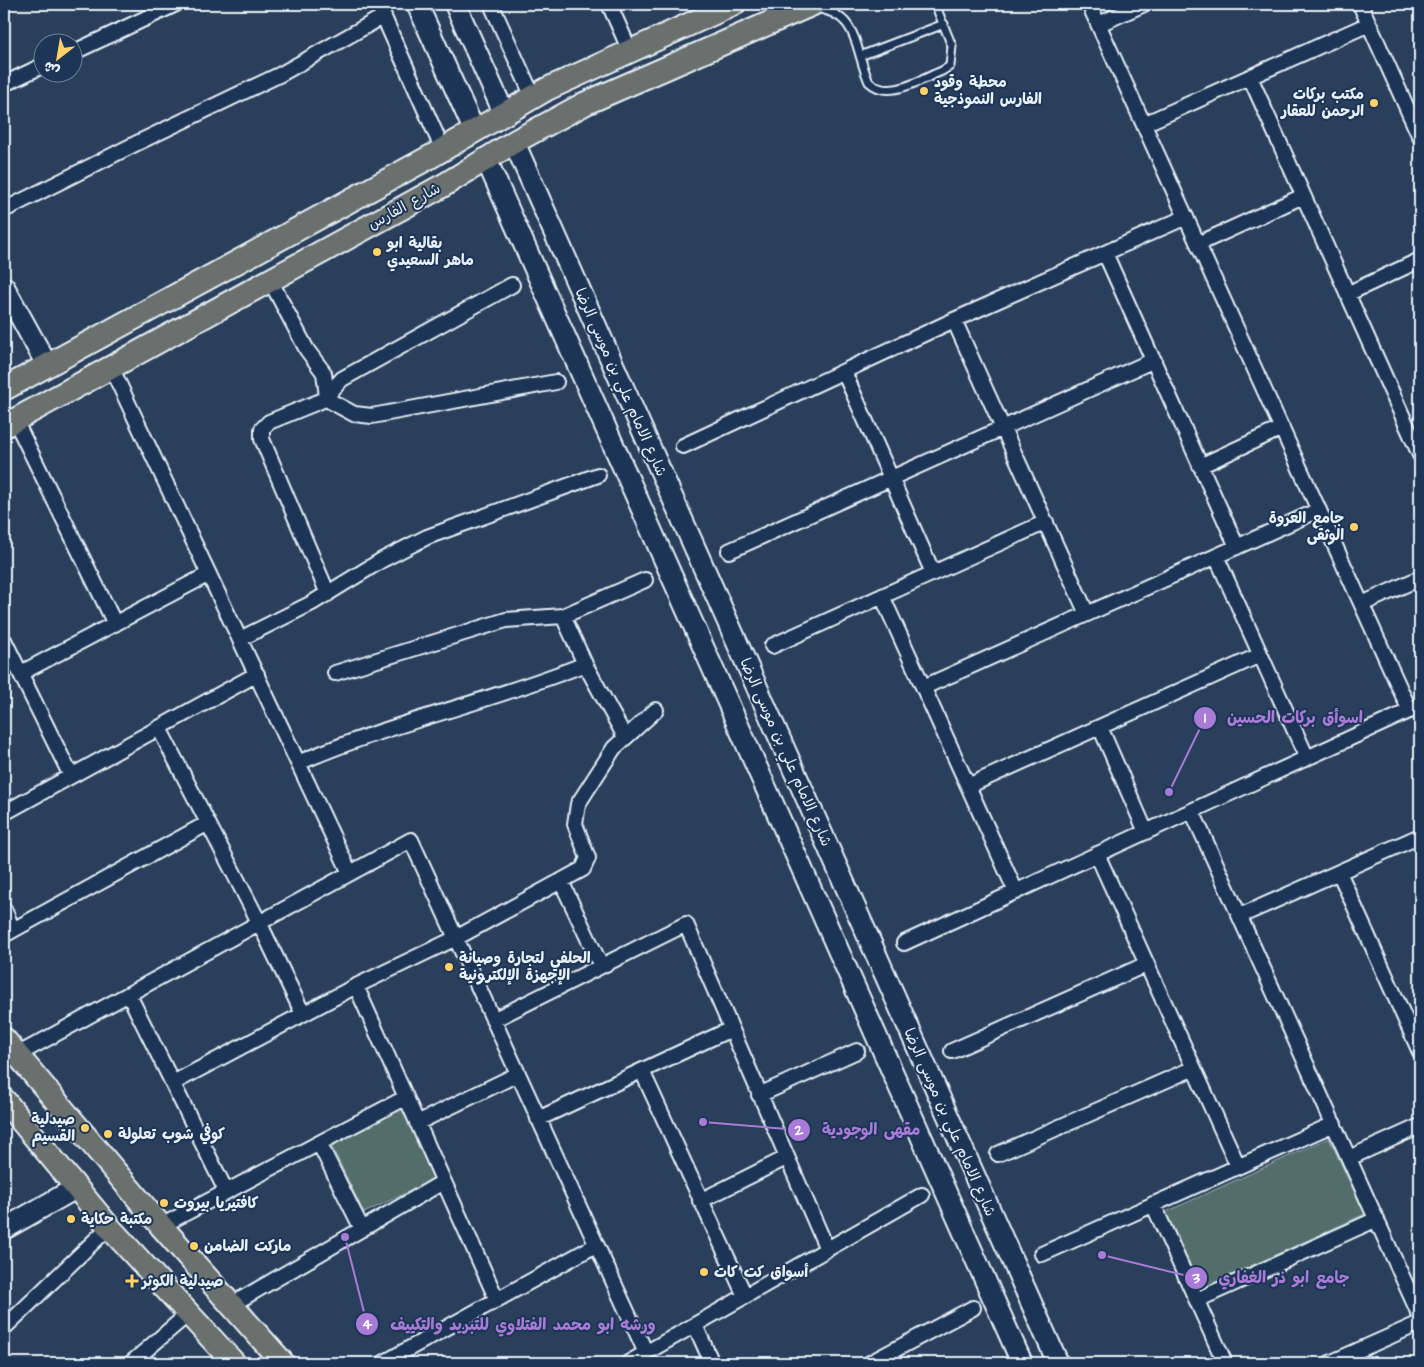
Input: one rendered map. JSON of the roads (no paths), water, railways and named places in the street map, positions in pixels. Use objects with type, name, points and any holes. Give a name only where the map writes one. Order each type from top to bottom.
[{"type":"main road","points":[[417,4],[1022,1363]]},
{"type":"main road","points":[[455,4],[504,113],[514,142]]},
{"type":"main road","name":"شارع الفارس","points":[[4,389],[443,150],[474,130],[533,97],[730,5]]},
{"type":"main road","name":"شارع الفارس","points":[[9,423],[444,185],[514,142],[586,103],[809,5]]},
{"type":"main road","name":"شارع الامام علي بن موسى الرضا","points":[[514,142],[1058,1363]]},
{"type":"main road","points":[[518,231],[548,218]]},
{"type":"main road","points":[[4,287],[47,365]]},
{"type":"main road","points":[[10,1047],[161,1226],[283,1363]]},
{"type":"main road","points":[[4,1100],[108,1227],[234,1363]]},
{"type":"main road","points":[[4,1229],[76,1188]]},
{"type":"street","points":[[82,48],[176,4]]},
{"type":"street","points":[[491,4],[533,97]]},
{"type":"street","points":[[609,4],[630,51]]},
{"type":"street","points":[[904,943],[1415,708],[1362,604],[1089,4]]},
{"type":"street","points":[[1099,24],[1144,4]]},
{"type":"street","points":[[1360,4],[1420,137]]},
{"type":"street","points":[[4,210],[137,143],[281,74],[381,10],[443,150]]},
{"type":"street","points":[[1144,124],[1369,24]]},
{"type":"street","points":[[4,84],[32,71]]},
{"type":"street","points":[[1250,77],[1420,455]]},
{"type":"street","points":[[1198,244],[1303,196]]},
{"type":"street","points":[[682,446],[954,320],[1186,217]]},
{"type":"street","points":[[1106,253],[1237,547]]},
{"type":"street","points":[[1348,294],[1420,260]]},
{"type":"street","points":[[270,280],[307,350],[324,373],[327,397],[346,410],[372,416],[556,382]]},
{"type":"street","points":[[328,594],[261,434],[269,422],[327,397],[334,385],[342,378],[512,286]]},
{"type":"street","points":[[954,320],[1087,614]]},
{"type":"street","points":[[729,551],[1154,360]]},
{"type":"street","points":[[111,367],[350,873]]},
{"type":"street","points":[[844,372],[933,573]]},
{"type":"street","points":[[9,423],[115,624]]},
{"type":"street","points":[[1200,466],[1282,428]]},
{"type":"street","points":[[240,640],[328,594],[382,560],[427,537],[598,476]]},
{"type":"street","points":[[924,688],[1319,510]]},
{"type":"street","points":[[772,646],[1046,522]]},
{"type":"street","points":[[1216,556],[1307,758]]},
{"type":"street","points":[[21,673],[209,574]]},
{"type":"street","points":[[1362,604],[1420,578]]},
{"type":"street","points":[[335,673],[506,620],[563,616],[645,580]]},
{"type":"street","points":[[882,596],[1016,892]]},
{"type":"street","points":[[563,616],[585,664],[625,737]]},
{"type":"street","points":[[4,640],[71,776]]},
{"type":"street","points":[[968,786],[1260,655]]},
{"type":"street","points":[[298,763],[385,728],[516,690],[585,664]]},
{"type":"street","points":[[4,813],[256,674]]},
{"type":"street","points":[[172,1083],[356,986],[456,938],[583,869],[587,863],[587,854],[575,824],[576,810],[605,760],[625,737],[656,710]]},
{"type":"street","points":[[1100,727],[1146,832]]},
{"type":"street","points":[[159,728],[259,922],[303,1014]]},
{"type":"street","points":[[1192,811],[1420,1316]]},
{"type":"street","points":[[4,909],[8,932],[208,823]]},
{"type":"street","points":[[1240,916],[1420,836]]},
{"type":"street","points":[[10,1047],[129,995],[411,840],[646,1353]]},
{"type":"street","points":[[1097,854],[1238,1166]]},
{"type":"street","points":[[1339,872],[1415,1028],[1420,1052]]},
{"type":"street","points":[[560,882],[601,966]]},
{"type":"street","points":[[493,1020],[686,924],[826,1250]]},
{"type":"street","points":[[952,1051],[1147,964]]},
{"type":"street","points":[[356,986],[497,1300]]},
{"type":"street","points":[[129,995],[226,1191]]},
{"type":"street","points":[[538,1119],[731,1029]]},
{"type":"street","points":[[759,1095],[858,1051]]},
{"type":"street","points":[[998,1154],[1194,1068]]},
{"type":"street","points":[[642,1070],[700,1201],[745,1296]]},
{"type":"street","points":[[417,1123],[518,1074]]},
{"type":"street","points":[[161,1226],[405,1098]]},
{"type":"street","points":[[1042,1254],[1334,1124]]},
{"type":"street","points":[[1349,1158],[1420,1126]]},
{"type":"street","points":[[320,1142],[362,1229]]},
{"type":"street","points":[[700,1201],[786,1158]]},
{"type":"street","points":[[231,1306],[443,1182]]},
{"type":"street","points":[[628,1363],[922,1195]]},
{"type":"street","points":[[1153,1204],[1225,1363]]},
{"type":"street","points":[[1197,1300],[1377,1219]]},
{"type":"street","points":[[4,1328],[108,1227]]},
{"type":"street","points":[[383,1363],[596,1245]]},
{"type":"street","points":[[876,1362],[973,1308]]},
{"type":"street","points":[[131,1363],[188,1314]]},
{"type":"street","points":[[1330,1363],[1420,1323]]},
{"type":"street","points":[[695,1325],[712,1363]]},
{"type":"lane","points":[[809,5],[828,10],[847,22],[867,76],[873,85],[887,91],[942,71],[950,66],[952,46],[936,4]]},
{"type":"lane","points":[[860,56],[944,24]]},
{"type":"place","name":"محطة وقود الفارس النموذجية","points":[[924,91]]},
{"type":"place","name":"مكتب بركات الرحمن للعقار","points":[[1374,103]]},
{"type":"place","name":"بقالية ابو ماهر السعيدي","points":[[377,252]]},
{"type":"place","name":"جامع العروة الوثقى","points":[[1354,527]]},
{"type":"place","name":"اسوأق بركات الحسين","points":[[1169,792]]},
{"type":"place","name":"الحلفي لتجارة وصيانة الإجهزة الإلكترونية","points":[[449,967]]},
{"type":"place","name":"مقهى الوجودية","points":[[703,1122]]},
{"type":"place","name":"صيدلية القسيم","points":[[85,1128]]},
{"type":"place","name":"كوفي شوب تعلولة","points":[[108,1134]]},
{"type":"place","name":"كافتيريا بيروت","points":[[164,1203]]},
{"type":"place","name":"مكتبة حكاية","points":[[71,1219]]},
{"type":"place","name":"ورشه ابو محمد الفتلاوي للتبريد والتكييف","points":[[345,1237]]},
{"type":"place","name":"ماركت الضامن","points":[[194,1246]]},
{"type":"place","name":"جامع ابو ذر الغفاري","points":[[1102,1255]]},
{"type":"place","name":"أسواق كت كات","points":[[704,1272]]},
{"type":"place","name":"صيدلية الكوثر","points":[[132,1281]]}]
